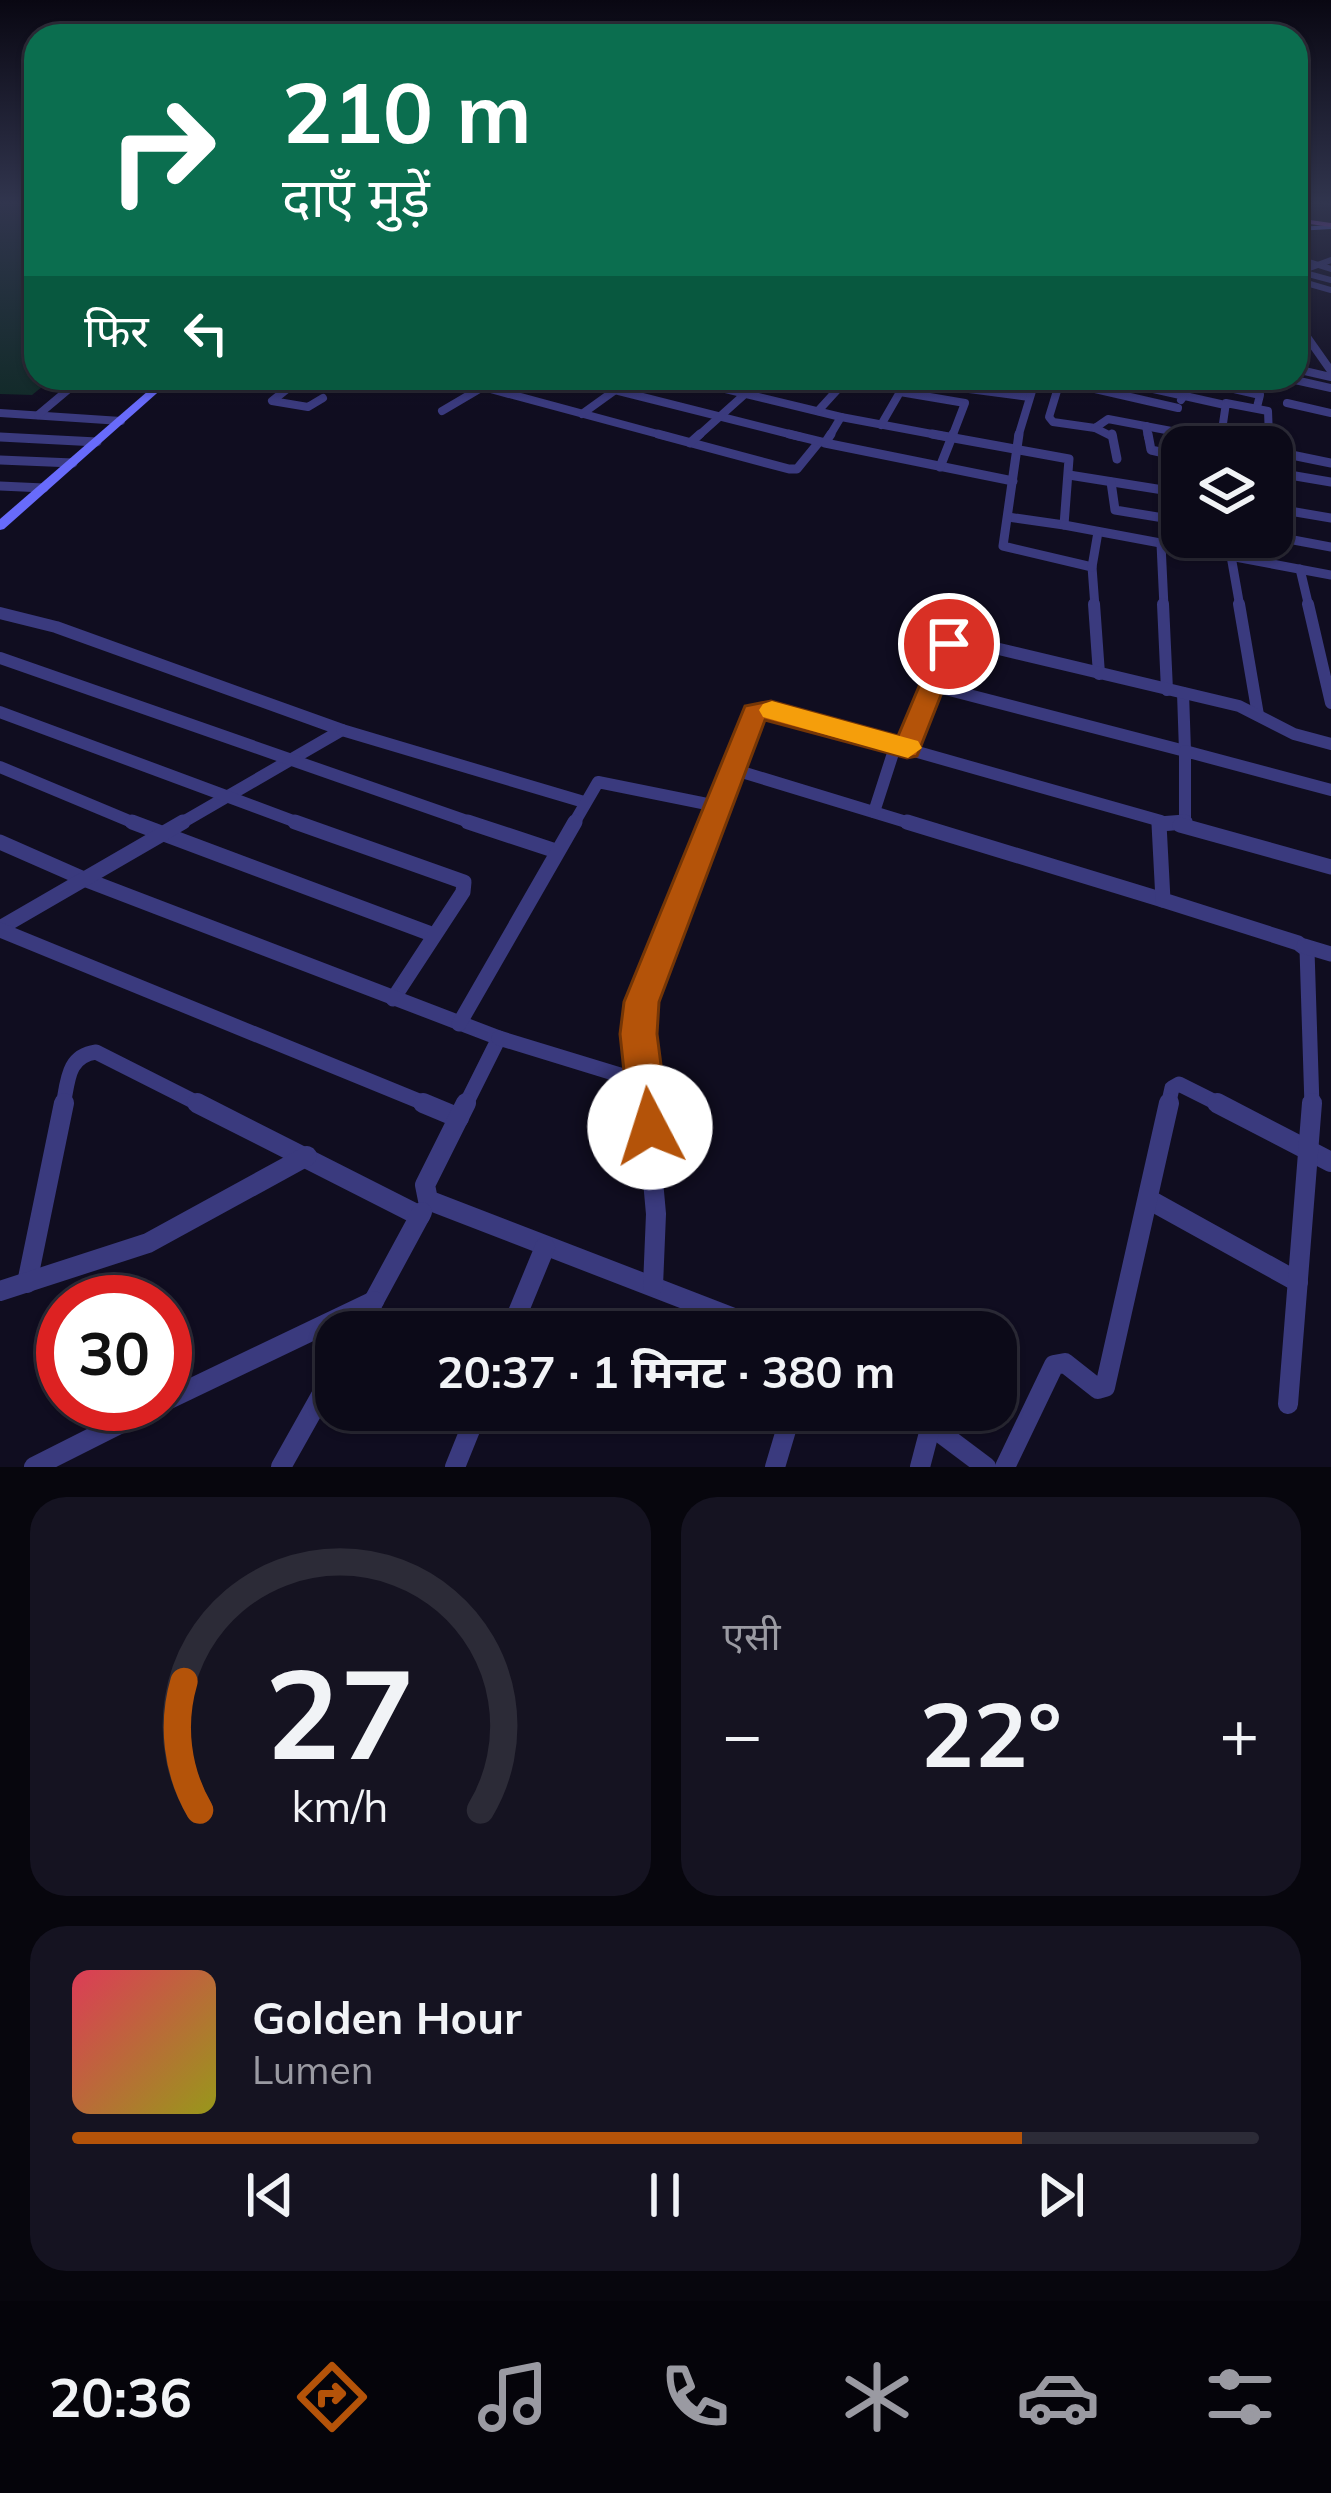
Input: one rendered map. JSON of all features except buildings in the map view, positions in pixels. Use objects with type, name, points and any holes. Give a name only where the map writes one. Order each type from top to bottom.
[{"type":"street","points":[[1308,340],[1331,374]]},
{"type":"street","points":[[1308,352],[1319,354]]},
{"type":"street","points":[[37,415],[67,390]]},
{"type":"street","points":[[4,519],[156,390]]},
{"type":"street","points":[[286,390],[272,401],[304,407],[323,398]]},
{"type":"street","points":[[442,411],[478,390]]},
{"type":"street","points":[[494,390],[793,470],[841,417]]},
{"type":"street","points":[[582,414],[615,390],[821,442],[1013,481]]},
{"type":"street","points":[[729,390],[841,417],[1069,459],[1064,525]]},
{"type":"street","points":[[818,411],[837,390]]},
{"type":"street","points":[[976,390],[1029,397]]},
{"type":"street","points":[[1032,390],[1003,541],[1006,549],[1092,567]]},
{"type":"street","points":[[1058,390],[1050,420],[1113,434],[1117,459]]},
{"type":"street","points":[[1096,390],[1177,410],[1187,390]]},
{"type":"street","points":[[1157,390],[1257,407],[1269,412],[1269,426]]},
{"type":"street","points":[[1238,390],[1261,396],[1257,407]]},
{"type":"street","points":[[881,425],[900,392],[968,406],[940,467]]},
{"type":"street","points":[[690,443],[745,394]]},
{"type":"street","points":[[1287,403],[1331,412]]},
{"type":"street","points":[[1095,428],[1102,419],[1220,440],[1225,405]]},
{"type":"street","points":[[0,412],[121,421]]},
{"type":"street","points":[[1146,426],[1151,450],[1161,453]]},
{"type":"street","points":[[0,437],[97,442]]},
{"type":"street","points":[[1293,454],[1331,463]]},
{"type":"street","points":[[0,460],[73,463]]},
{"type":"street","points":[[1069,475],[1161,490]]},
{"type":"street","points":[[1293,476],[1331,482]]},
{"type":"street","points":[[1111,482],[1115,510],[1161,518]]},
{"type":"street","points":[[0,485],[44,488]]},
{"type":"street","points":[[1293,512],[1331,518]]},
{"type":"street","points":[[1008,517],[1161,544]]},
{"type":"street","points":[[1098,532],[1092,567],[1099,674]]},
{"type":"street","points":[[1293,540],[1331,547]]},
{"type":"street","points":[[1162,558],[1167,689]]},
{"type":"street","points":[[1231,558],[1258,715]]},
{"type":"street","points":[[1242,558],[1331,574]]},
{"type":"street","points":[[1300,569],[1331,704]]},
{"type":"street","points":[[0,613],[56,627],[342,730],[584,802]]},
{"type":"street","points":[[874,812],[949,644],[957,639],[1184,693],[1331,743]]},
{"type":"street","points":[[0,658],[290,763],[556,851]]},
{"type":"street","points":[[934,686],[1331,790]]},
{"type":"street","points":[[1180,825],[1186,819],[1184,693]]},
{"type":"street","points":[[653,1286],[656,1214],[639,1034],[642,1002],[759,709],[1331,867]]},
{"type":"street","points":[[0,712],[228,799],[459,878],[464,882],[463,892],[393,998]]},
{"type":"street","points":[[0,929],[342,730]]},
{"type":"street","points":[[0,767],[163,835],[434,935]]},
{"type":"street","points":[[732,769],[1331,954]]},
{"type":"street","points":[[459,1024],[593,786],[604,780],[717,806]]},
{"type":"street","points":[[1161,821],[1163,900]]},
{"type":"street","points":[[0,842],[459,1024],[646,1083]]},
{"type":"street","points":[[0,929],[459,1118]]},
{"type":"street","points":[[1288,1404],[1314,1079],[1304,946]]},
{"type":"street","points":[[368,1311],[424,1208],[424,1185],[500,1038]]},
{"type":"street","points":[[27,1283],[72,1063],[82,1054],[96,1052],[424,1208],[717,1311]]},
{"type":"street","points":[[1005,1467],[1054,1365],[1065,1363],[1098,1389],[1105,1387],[1172,1088],[1179,1084],[1331,1162]]},
{"type":"street","points":[[0,1291],[148,1244],[307,1156]]},
{"type":"street","points":[[1148,1199],[1298,1282]]},
{"type":"street","points":[[519,1311],[545,1247]]},
{"type":"street","points":[[192,1388],[374,1300]]},
{"type":"street","points":[[281,1467],[315,1406]]},
{"type":"street","points":[[34,1467],[106,1431]]},
{"type":"street","points":[[455,1467],[470,1431]]},
{"type":"street","points":[[775,1467],[786,1431]]},
{"type":"street","points":[[920,1467],[929,1431]]},
{"type":"street","points":[[939,1431],[986,1467]]},
{"type":"green space","points":[[0,269],[24,269],[24,390],[38,390],[32,395],[0,394]]},
{"type":"slow traffic","points":[[772,710],[908,748]]},
{"type":"route","points":[[650,1127],[639,1034],[642,1002],[755,712],[771,710],[907,748],[913,744],[949,644]]}]
